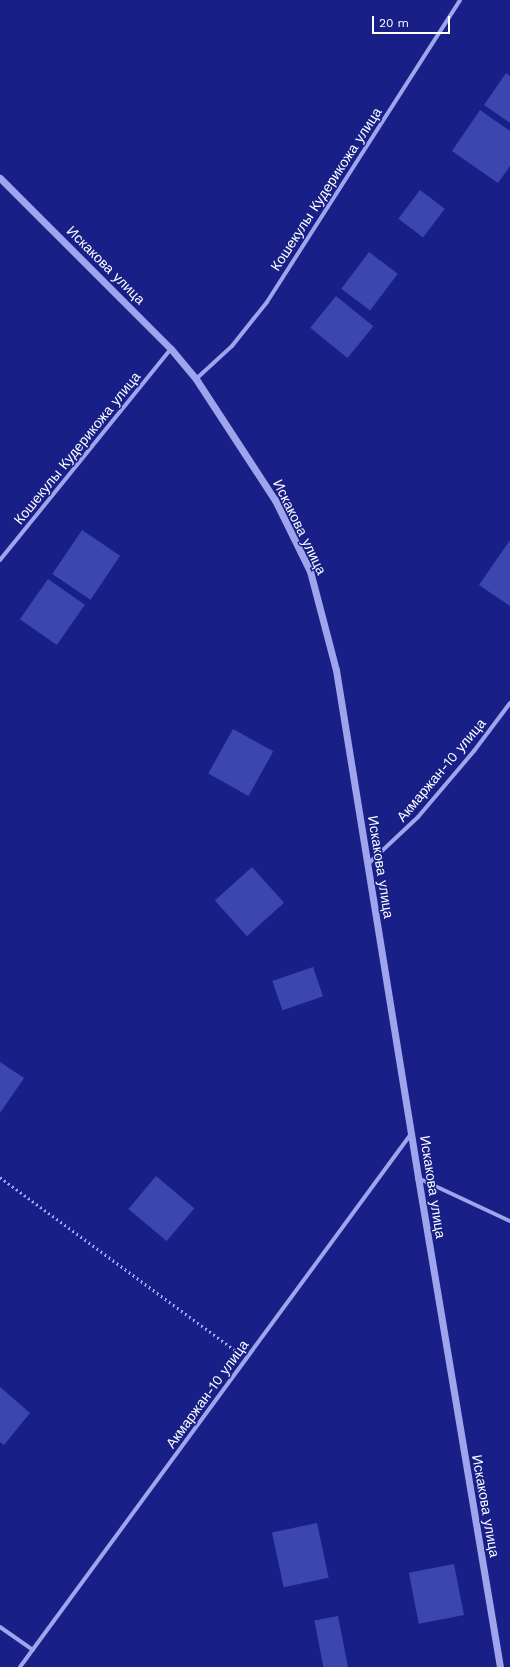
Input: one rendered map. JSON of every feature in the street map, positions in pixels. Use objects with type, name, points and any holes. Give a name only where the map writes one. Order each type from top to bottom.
[{"type":"street","name":"Кошекулы Кудерикожа улица","points":[[196,379],[232,346],[267,302],[460,0]]},
{"type":"street","name":"Искакова улица","points":[[0,178],[171,349],[196,379],[275,500],[310,571],[336,670],[418,1178],[500,1667]]},
{"type":"street","name":"Кошекулы Кудерикожа улица","points":[[0,560],[171,349]]},
{"type":"street","name":"Акмаржан-10 улица","points":[[368,864],[418,817],[474,751],[510,703]]},
{"type":"street","name":"Акмаржан-10 улица","points":[[20,1667],[411,1134]]},
{"type":"street","points":[[418,1178],[510,1221]]},
{"type":"street","points":[[0,1627],[33,1650]]},
{"type":"path","points":[[0,1177],[246,1359]]},
{"type":"building","points":[[506,73],[510,76],[510,123],[484,105]]},
{"type":"building","points":[[480,110],[510,131],[510,166],[498,183],[452,151]]},
{"type":"building","points":[[420,190],[445,209],[423,237],[398,219]]},
{"type":"building","points":[[369,252],[398,274],[370,310],[341,289]]},
{"type":"building","points":[[336,296],[373,326],[348,358],[310,328]]},
{"type":"building","points":[[82,530],[120,556],[90,600],[52,574]]},
{"type":"building","points":[[510,540],[510,606],[479,585]]},
{"type":"building","points":[[48,579],[85,605],[57,645],[20,619]]},
{"type":"building","points":[[233,729],[273,751],[249,796],[208,774]]},
{"type":"building","points":[[252,867],[284,903],[247,936],[215,900]]},
{"type":"building","points":[[313,967],[323,996],[282,1010],[272,981]]},
{"type":"building","points":[[0,1062],[24,1078],[0,1113]]},
{"type":"building","points":[[156,1176],[194,1208],[167,1241],[128,1209]]},
{"type":"building","points":[[0,1387],[30,1413],[4,1445],[0,1442]]},
{"type":"building","points":[[317,1523],[329,1578],[284,1587],[272,1533]]},
{"type":"building","points":[[454,1564],[464,1615],[419,1624],[409,1573]]},
{"type":"building","points":[[338,1616],[348,1667],[323,1667],[314,1621]]}]
